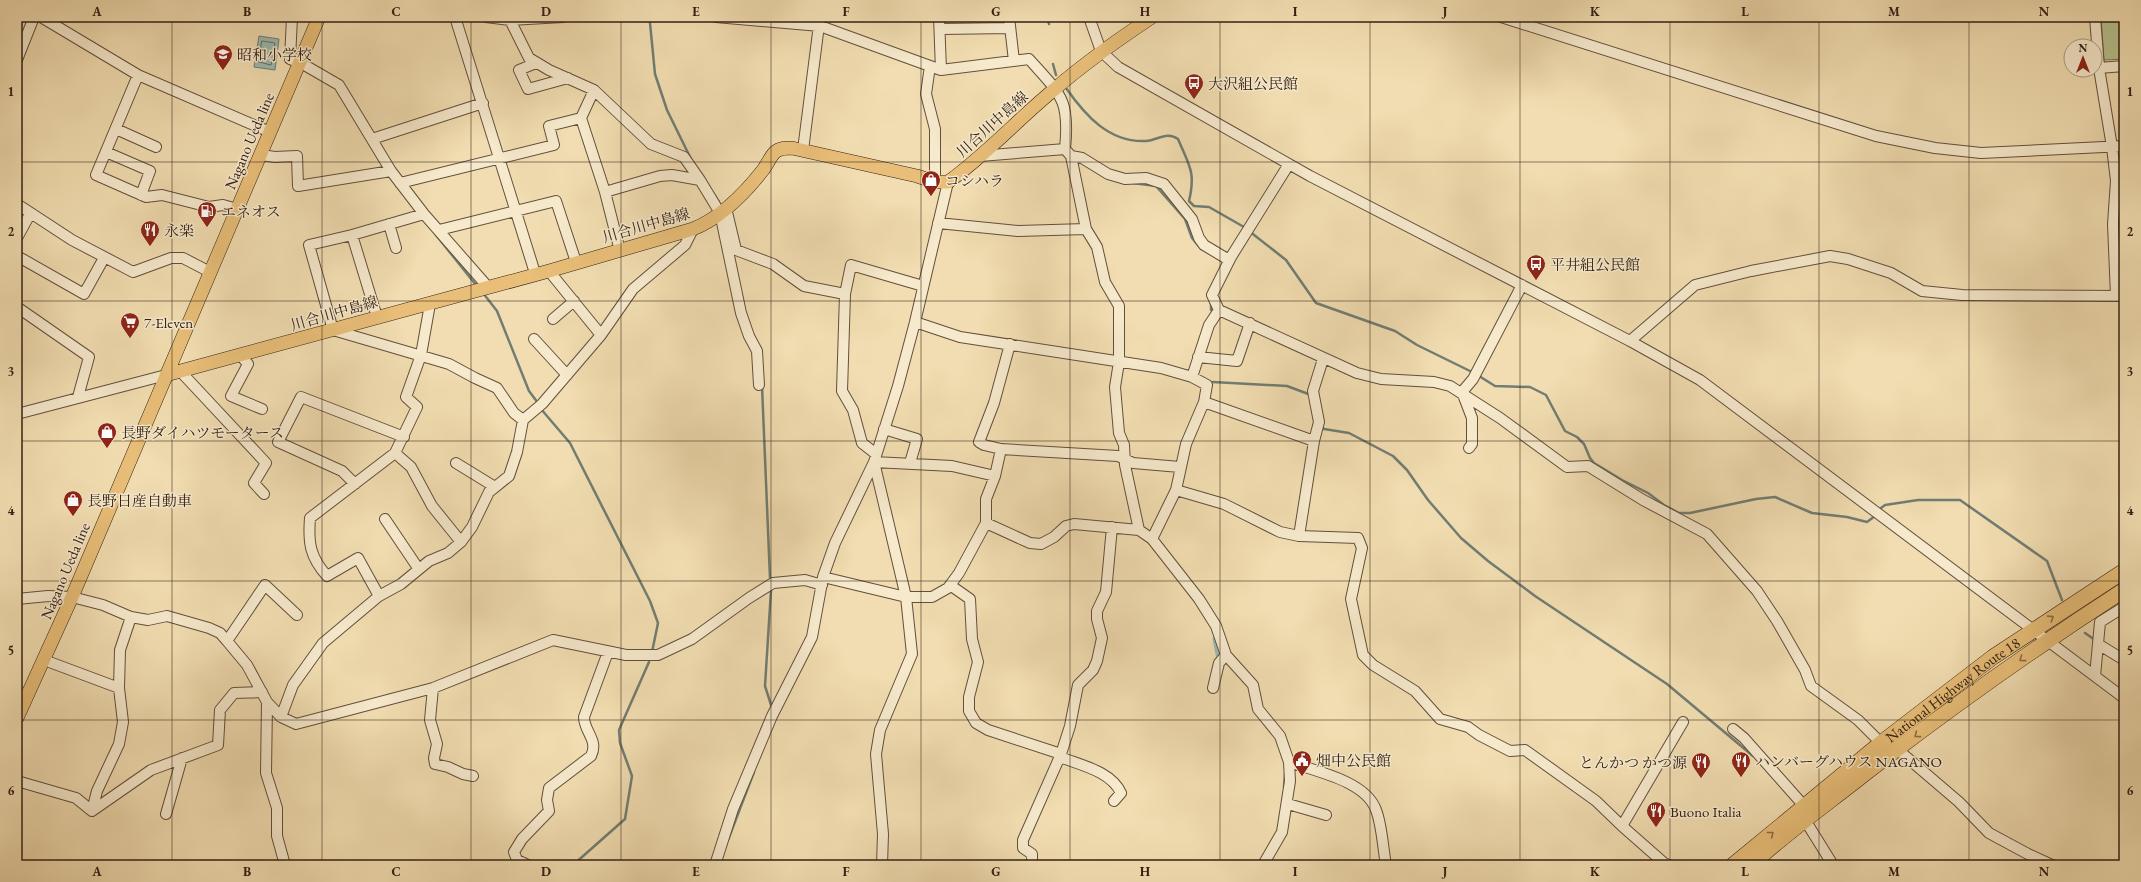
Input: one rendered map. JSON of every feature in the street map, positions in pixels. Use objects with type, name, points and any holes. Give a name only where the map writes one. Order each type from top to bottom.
[{"type":"highway","name":"National Highway Route 18","points":[[1751,865],[1881,743],[1994,657],[2034,629],[2124,571]]},
{"type":"highway","name":"National Highway Route 18","points":[[1733,865],[2048,640],[2124,590]]},
{"type":"main road","name":"Nagano Ueda line","points":[[17,718],[72,597],[319,17]]},
{"type":"main road","name":"川合川中島線","points":[[166,375],[241,356],[377,317],[430,304],[693,229],[704,224],[723,210],[764,170],[774,153],[781,148],[803,150],[917,176],[935,182],[948,182],[980,156],[1055,88],[1101,51],[1152,17]]},
{"type":"street","points":[[17,60],[34,17]]},
{"type":"street","points":[[41,17],[138,75],[270,132]]},
{"type":"street","points":[[292,17],[290,59],[339,85],[391,171],[424,214],[488,287]]},
{"type":"street","points":[[455,17],[535,273]]},
{"type":"street","points":[[486,17],[510,20],[563,17]]},
{"type":"street","points":[[716,17],[820,22],[941,70],[1029,58],[1055,88],[1063,101],[1067,112],[1068,152],[1086,229],[1097,247],[1105,282],[1119,306],[1119,362],[1115,387],[1119,433],[1124,445],[1125,465],[1139,530]]},
{"type":"street","points":[[939,17],[941,70]]},
{"type":"street","points":[[1008,17],[1014,61]]},
{"type":"street","points":[[1089,17],[1101,51],[1118,67],[1289,164],[1630,341],[1700,380],[2124,698]]},
{"type":"street","points":[[1501,17],[1876,136],[1935,148],[1981,153],[2124,146]]},
{"type":"street","points":[[2095,17],[2097,38]]},
{"type":"street","points":[[510,20],[529,58],[536,63],[594,90],[651,144],[684,156],[723,210],[736,250],[773,264],[804,286],[844,294]]},
{"type":"street","points":[[803,150],[820,22]]},
{"type":"street","points":[[940,29],[1010,28]]},
{"type":"street","points":[[536,63],[519,70],[528,89],[568,78]]},
{"type":"street","points":[[930,66],[926,94],[935,129],[935,182]]},
{"type":"street","points":[[2103,68],[2124,66]]},
{"type":"street","points":[[138,75],[96,175],[146,197],[162,196],[209,206],[223,205],[237,209]]},
{"type":"street","points":[[1630,341],[1695,285],[1751,271],[1830,256],[1891,273],[1922,291],[1962,295],[2120,296],[2113,224],[2116,181],[2101,78]]},
{"type":"street","points":[[594,90],[582,118],[605,192],[620,250]]},
{"type":"street","points":[[372,139],[483,103]]},
{"type":"street","points":[[400,183],[554,145],[549,126],[582,118]]},
{"type":"street","points":[[116,129],[156,147]]},
{"type":"street","points":[[106,152],[150,171],[141,195]]},
{"type":"street","points":[[980,156],[1068,152],[1082,158],[1108,174],[1125,179],[1146,178],[1164,184],[1192,219],[1199,238],[1204,245],[1229,260]]},
{"type":"street","points":[[261,155],[275,157],[297,156],[298,186],[391,171]]},
{"type":"street","points":[[1289,164],[1229,260],[1212,295],[1219,310],[1250,323],[1323,359],[1357,373],[1381,379],[1434,382],[1450,386],[1462,392],[1567,467],[1588,466],[1649,503],[1706,534],[1752,585],[1777,620],[1805,670],[1811,686],[1858,720],[1881,743]]},
{"type":"street","points":[[605,192],[660,176],[672,175],[700,180]]},
{"type":"street","points":[[715,865],[733,809],[772,716],[812,637],[822,581],[835,543],[875,458],[898,386],[915,322],[948,182]]},
{"type":"street","points":[[439,230],[556,201],[576,262]]},
{"type":"street","points":[[17,204],[30,214],[104,258],[133,272],[171,258],[183,258],[210,272]]},
{"type":"street","points":[[723,210],[741,313],[749,336],[757,351],[758,385]]},
{"type":"street","points":[[17,238],[30,214]]},
{"type":"street","points":[[424,214],[309,246],[333,330],[449,364],[497,388],[514,414],[523,420]]},
{"type":"street","points":[[938,223],[1018,231],[1086,229]]},
{"type":"street","points":[[389,224],[396,248]]},
{"type":"street","points":[[281,717],[293,685],[323,643],[379,596],[401,584],[418,568],[448,553],[461,542],[472,527],[489,492],[509,476],[517,452],[523,420],[542,404],[601,335],[633,289],[685,245],[693,229]]},
{"type":"street","points":[[352,235],[377,317]]},
{"type":"street","points":[[17,256],[84,294],[104,258]]},
{"type":"street","points":[[882,865],[883,834],[876,754],[880,730],[912,654],[906,597],[875,458],[862,443],[853,410],[842,391],[844,294],[851,265],[924,286]]},
{"type":"street","points":[[549,271],[601,335]]},
{"type":"street","points":[[1462,392],[1473,379],[1522,285]]},
{"type":"street","points":[[553,319],[574,301]]},
{"type":"street","points":[[379,596],[358,558],[326,576],[316,564],[311,550],[309,534],[310,518],[395,453],[404,437],[417,408],[406,397],[421,355],[430,304]]},
{"type":"street","points":[[17,307],[89,357],[78,397]]},
{"type":"street","points":[[1192,377],[1209,325],[1219,310]]},
{"type":"street","points":[[915,322],[960,336],[1161,368],[1192,377],[1207,385],[1204,402],[1186,444],[1176,490],[1152,539]]},
{"type":"street","points":[[1198,357],[1236,361],[1250,323]]},
{"type":"street","points":[[534,339],[567,375]]},
{"type":"street","points":[[1010,344],[994,403],[979,442],[984,445],[1001,449],[1064,451],[1118,456],[1133,463],[1180,467]]},
{"type":"street","points":[[241,356],[248,364],[231,396],[262,409]]},
{"type":"street","points":[[1299,536],[1314,441],[1319,422],[1313,391],[1323,359]]},
{"type":"street","points":[[181,372],[266,463],[254,483],[264,494]]},
{"type":"street","points":[[17,414],[166,375]]},
{"type":"street","points":[[1462,392],[1472,418],[1472,444],[1469,448]]},
{"type":"street","points":[[355,484],[342,471],[278,442],[301,397],[404,437]]},
{"type":"street","points":[[1204,402],[1314,441]]},
{"type":"street","points":[[884,429],[917,439],[910,463]]},
{"type":"street","points":[[17,599],[48,596],[72,597],[103,605],[131,617],[148,620],[167,616],[209,628],[220,633],[247,665],[267,702],[281,717],[296,724],[433,688],[553,640],[626,655],[658,655],[692,639],[749,598],[773,583],[805,580],[822,581],[906,597],[932,597],[948,588],[986,523],[986,499],[995,476],[1001,449]]},
{"type":"street","points":[[395,453],[411,467],[432,506],[461,542]]},
{"type":"street","points":[[875,458],[910,463],[952,466],[995,476]]},
{"type":"street","points":[[456,463],[495,488]]},
{"type":"street","points":[[1176,490],[1224,504],[1280,532],[1299,536],[1358,538],[1362,548],[1351,599],[1362,655],[1373,665],[1415,691],[1440,719],[1468,726],[1479,736],[1510,751],[1525,750],[1596,801],[1664,863],[1669,865]]},
{"type":"street","points":[[385,519],[418,568]]},
{"type":"street","points":[[986,523],[1030,543],[1041,544],[1054,537],[1066,526],[1074,524],[1139,530],[1152,539],[1199,599],[1216,626],[1226,655],[1252,685],[1258,709],[1280,736],[1289,762],[1288,804],[1282,832],[1263,865]]},
{"type":"street","points":[[1032,865],[1032,854],[1023,848],[1023,840],[1060,755],[1070,726],[1078,685],[1093,670],[1102,638],[1097,619],[1097,612],[1106,592],[1112,527]]},
{"type":"street","points":[[950,584],[970,599],[972,639],[978,662],[969,697],[969,711],[976,723],[988,730],[1060,755],[1110,778],[1117,785],[1121,793],[1114,800]]},
{"type":"street","points":[[227,641],[265,585],[297,615]]},
{"type":"street","points":[[2095,676],[2100,622],[2124,607]]},
{"type":"street","points":[[92,811],[97,792],[119,744],[123,722],[119,688],[120,650],[131,617]]},
{"type":"street","points":[[2098,644],[2124,660]]},
{"type":"street","points":[[528,865],[517,860],[514,852],[522,839],[549,811],[547,800],[549,788],[591,756],[595,749],[594,742],[584,725],[584,717],[608,652]]},
{"type":"street","points":[[1213,688],[1219,663],[1226,655]]},
{"type":"street","points":[[44,660],[119,688]]},
{"type":"street","points":[[433,688],[430,720],[438,744],[434,758],[435,764],[473,776]]},
{"type":"street","points":[[92,811],[151,770],[218,745],[220,710],[234,693],[262,692]]},
{"type":"street","points":[[267,702],[266,773],[277,808],[277,836],[284,865]]},
{"type":"street","points":[[1622,826],[1683,722]]},
{"type":"street","points":[[1733,729],[1744,738],[1805,813],[1833,865]]},
{"type":"street","points":[[1897,749],[1943,787],[1989,833],[2052,865]]},
{"type":"street","points":[[166,814],[182,758]]},
{"type":"street","points":[[1289,762],[1350,784],[1367,798],[1376,809],[1386,865]]},
{"type":"street","points":[[17,782],[76,798],[92,811]]},
{"type":"street","points":[[1288,804],[1326,815]]},
{"type":"green space","points":[[2101,17],[2124,17],[2124,59],[2104,60]]},
{"type":"water","points":[[259,36],[279,39],[275,70],[254,67]]},
{"type":"waterway","points":[[1047,17],[1049,24]]},
{"type":"waterway","points":[[650,23],[655,74],[667,110],[691,159]]},
{"type":"waterway","points":[[1053,64],[1056,75]]},
{"type":"waterway","points":[[1066,88],[1081,108],[1109,132],[1133,140],[1146,141],[1166,136],[1178,139],[1190,169],[1192,183],[1189,201],[1194,206],[1209,207],[1244,227]]},
{"type":"waterway","points":[[1133,183],[1156,186],[1185,219],[1192,238],[1201,249]]},
{"type":"waterway","points":[[713,193],[719,202]]},
{"type":"waterway","points":[[1249,231],[1286,260],[1316,303],[1395,331],[1417,345],[1472,372]]},
{"type":"waterway","points":[[436,235],[476,285]]},
{"type":"waterway","points":[[483,293],[497,311],[529,391],[538,403]]},
{"type":"waterway","points":[[1211,302],[1211,310]]},
{"type":"waterway","points":[[1479,376],[1495,386],[1530,387],[1546,395],[1565,431],[1577,437],[1584,444],[1590,458],[1594,463],[1622,480],[1648,493],[1664,505],[1679,513],[1690,513],[1756,499],[1775,497],[1812,513],[1847,517],[1867,522],[1875,516]]},
{"type":"waterway","points":[[1213,382],[1287,386],[1311,395]]},
{"type":"waterway","points":[[762,386],[770,578]]},
{"type":"waterway","points":[[541,409],[570,443],[650,601],[658,623],[652,652]]},
{"type":"waterway","points":[[1321,426],[1324,429],[1349,433],[1393,456],[1407,470],[1428,500],[1461,538],[1488,561],[1535,596],[1667,684],[1753,756]]},
{"type":"waterway","points":[[1881,508],[1885,505],[1918,500],[1960,500],[2047,561],[2062,600]]},
{"type":"waterway","points":[[771,590],[765,686],[772,708]]},
{"type":"waterway","points":[[2085,633],[2095,640]]},
{"type":"waterway","points":[[1217,639],[1220,654]]},
{"type":"waterway","points":[[573,865],[625,819],[632,776],[620,743],[619,730],[649,662]]},
{"type":"waterway","points":[[728,840],[754,772]]},
{"type":"waterway","points":[[1284,787],[1285,774]]},
{"type":"place","name":"昭和小学校","points":[[223,71]]},
{"type":"place","name":"大沢組公民館","points":[[1194,100]]},
{"type":"place","name":"コシハラ","points":[[931,197]]},
{"type":"place","name":"エネオス","points":[[207,228]]},
{"type":"place","name":"永楽","points":[[150,247]]},
{"type":"place","name":"平井組公民館","points":[[1536,281]]},
{"type":"place","name":"7-Eleven","points":[[130,339]]},
{"type":"place","name":"長野ダイハツモータース","points":[[107,449]]},
{"type":"place","name":"長野日産自動車","points":[[73,517]]},
{"type":"place","name":"畑中公民館","points":[[1302,777]]},
{"type":"place","name":"ハンバーグハウス NAGANO","points":[[1741,778]]},
{"type":"place","name":"とんかつ かつ源","points":[[1701,779]]},
{"type":"place","name":"Buono Italia","points":[[1656,828]]}]
